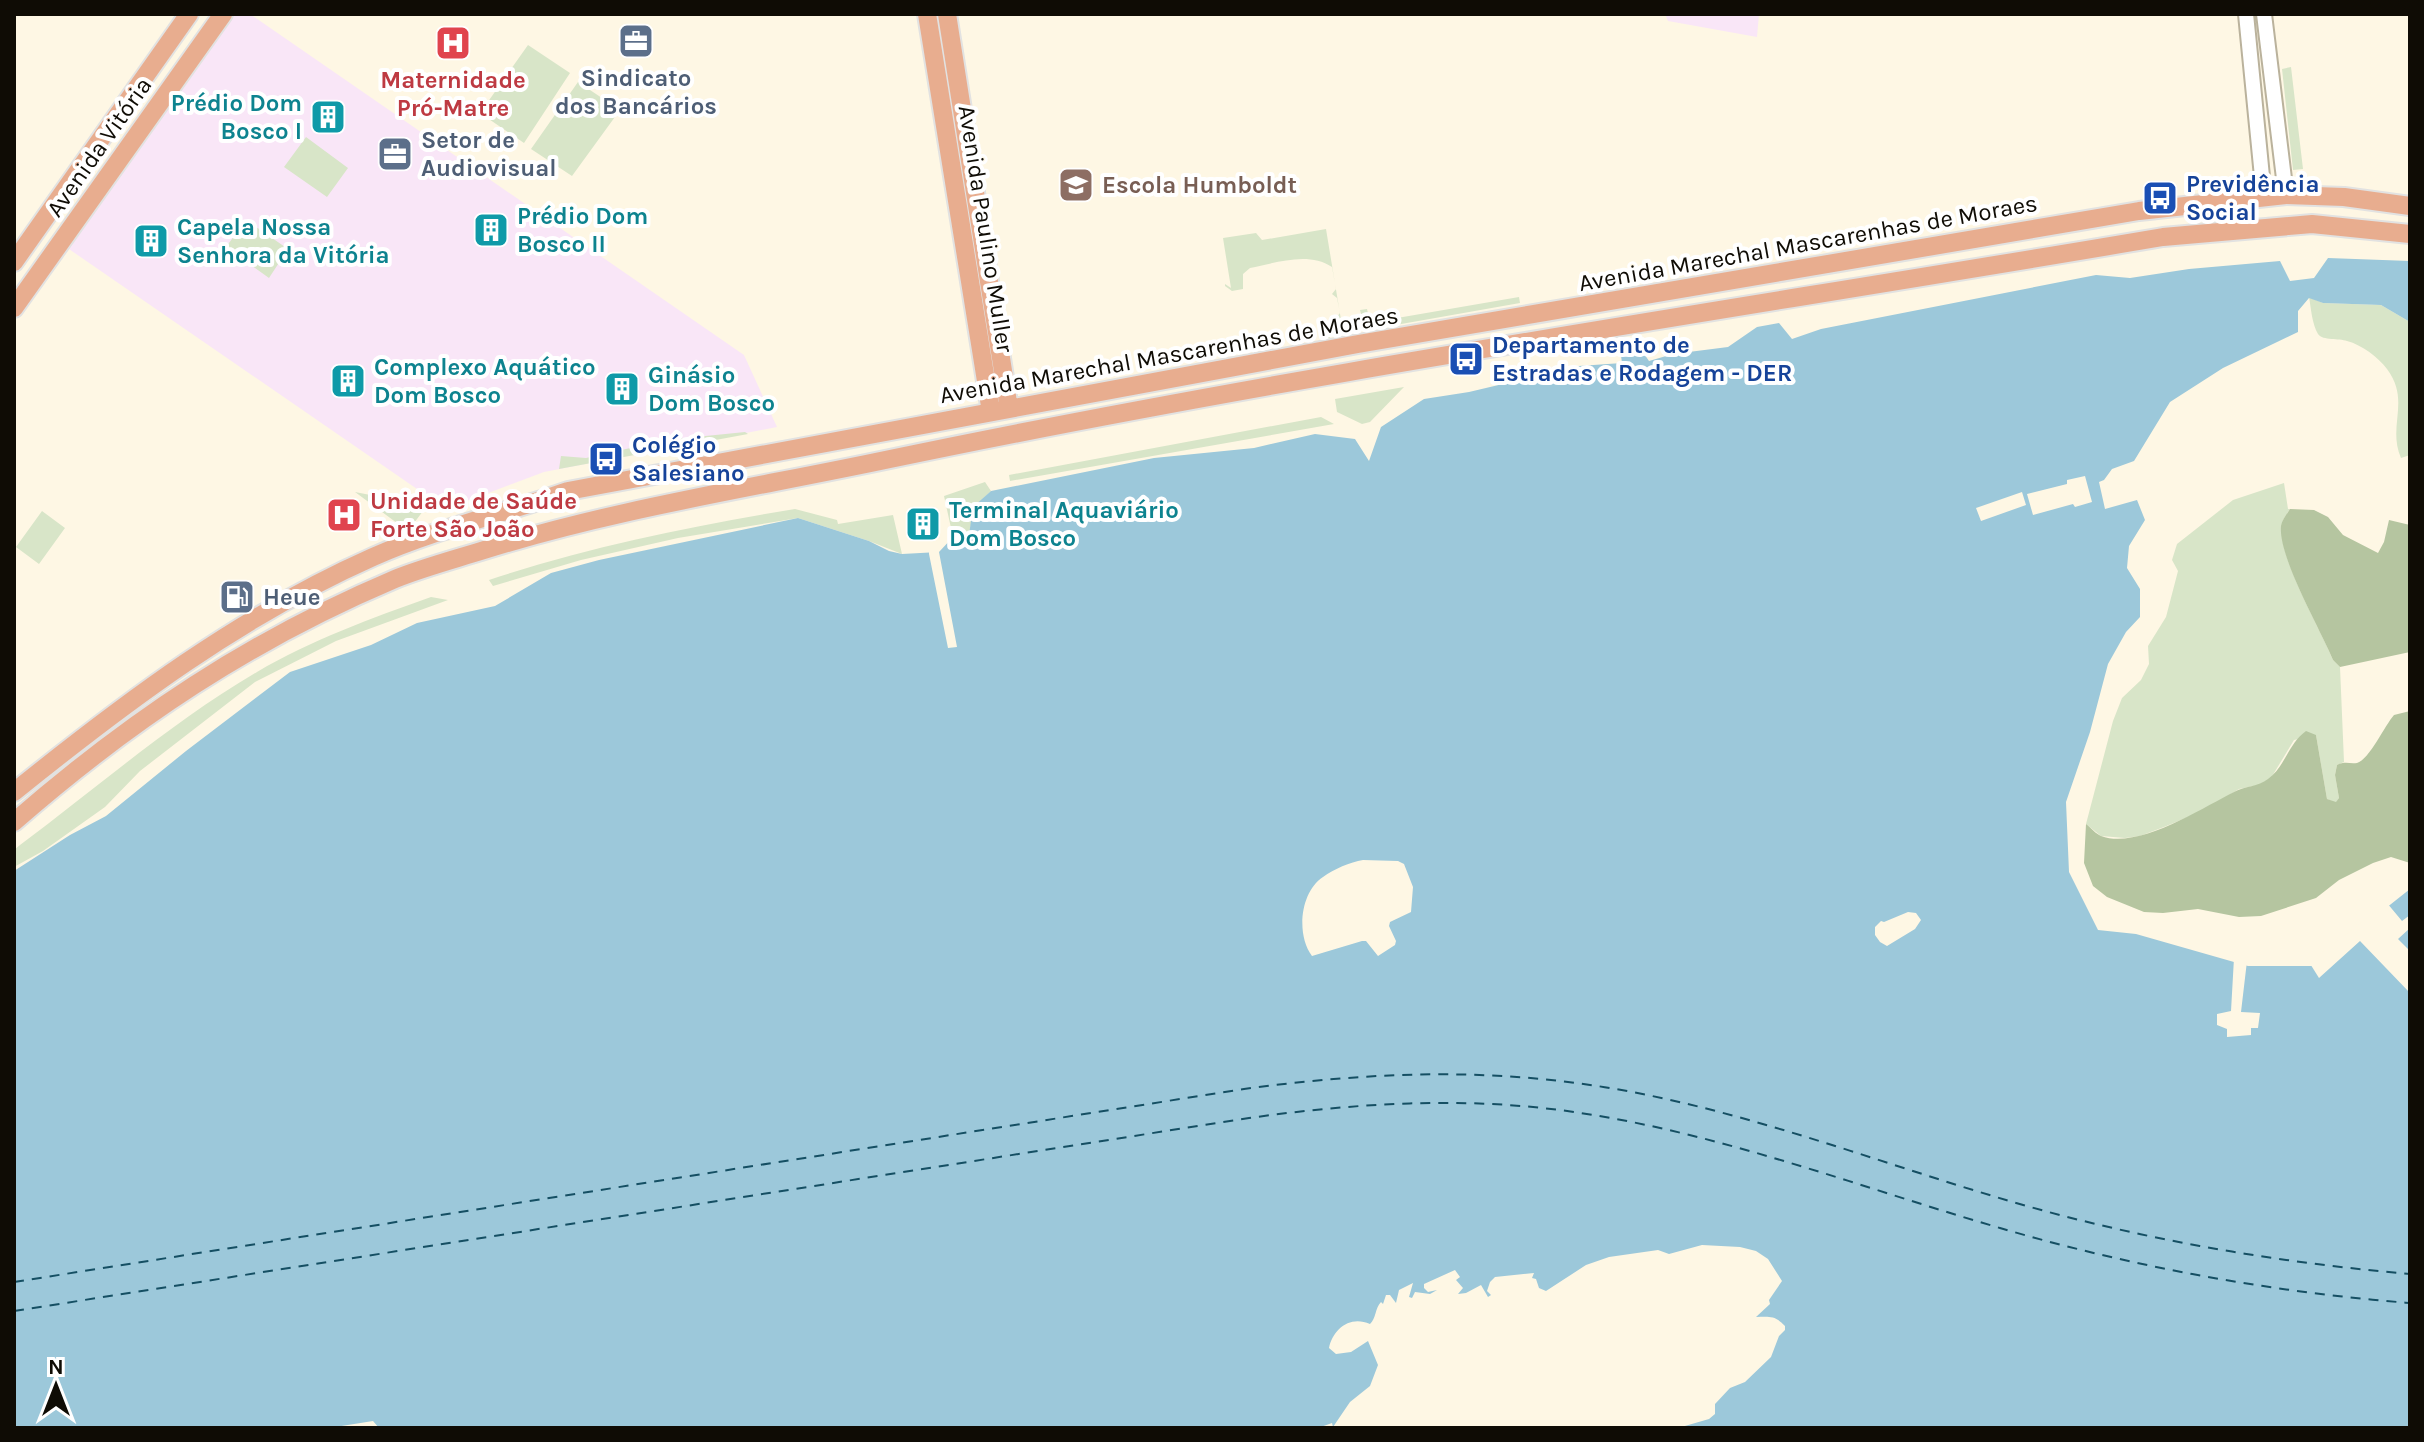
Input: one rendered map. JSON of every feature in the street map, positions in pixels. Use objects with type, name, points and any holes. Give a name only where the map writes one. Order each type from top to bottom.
[{"type":"main road","name":"Avenida Vitória","points":[[14,262],[189,14]]},
{"type":"main road","name":"Avenida Vitória","points":[[14,308],[223,14]]},
{"type":"main road","name":"Avenida Paulino Muller","points":[[927,14],[1000,411]]},
{"type":"main road","name":"Avenida Paulino Muller","points":[[947,14],[1000,411]]},
{"type":"main road","name":"Avenida Marechal Mascarenhas de Moraes","points":[[14,792],[158,679],[238,626],[373,557],[446,529],[568,491],[1370,342],[2108,216],[2286,195],[2344,197],[2410,206]]},
{"type":"main road","points":[[2244,228],[2276,208],[2286,195]]},
{"type":"main road","name":"Avenida Marechal Mascarenhas de Moraes","points":[[14,822],[109,745],[208,674],[263,642],[328,608],[402,576],[560,527],[1026,431],[1246,391],[2163,237],[2312,224],[2410,234]]},
{"type":"main road","points":[[1000,411],[1026,431]]},
{"type":"street","points":[[2246,14],[2264,197]]},
{"type":"street","points":[[2264,14],[2286,195]]},
{"type":"shaded area","points":[[235,14],[250,14],[744,355],[777,427],[544,472],[446,509],[66,247]]},
{"type":"shaded area","points":[[1665,14],[1759,14],[1757,37],[1668,21]]},
{"type":"green space","points":[[528,45],[570,73],[524,143],[480,113]]},
{"type":"green space","points":[[2291,67],[2303,169],[2293,170],[2282,69]]},
{"type":"green space","points":[[578,82],[620,110],[572,176],[531,149]]},
{"type":"green space","points":[[306,137],[348,168],[327,197],[284,167]]},
{"type":"green space","points":[[246,220],[288,249],[269,278],[226,247]]},
{"type":"green space","points":[[1326,229],[1335,283],[1332,267],[1323,262],[1302,259],[1250,268],[1243,274],[1243,289],[1232,291],[1225,286],[1231,288],[1223,238],[1256,233],[1262,240]]},
{"type":"green space","points":[[1519,297],[1520,303],[1373,329],[1363,322],[1360,310],[1367,309],[1369,318],[1374,322]]},
{"type":"green space","points":[[2309,297],[2323,303],[2381,305],[2410,322],[2410,455],[2401,458],[2397,446],[2397,392],[2387,369],[2358,345],[2320,336],[2314,326]]},
{"type":"green space","points":[[1340,313],[1343,332],[1326,335],[1332,339],[1321,336]]},
{"type":"green space","points":[[1404,387],[1370,422],[1362,424],[1337,412],[1335,399]]},
{"type":"green space","points":[[1321,417],[1334,424],[1010,481],[1009,475]]},
{"type":"green space","points":[[748,434],[559,469],[561,456],[586,458],[666,440]]},
{"type":"green space","points":[[985,482],[991,491],[974,507],[969,536],[953,537],[944,496]]},
{"type":"green space","points":[[2284,483],[2290,509],[2282,526],[2286,556],[2333,660],[2340,667],[2344,762],[2337,765],[2335,775],[2339,798],[2336,803],[2327,799],[2316,735],[2294,740],[2271,778],[2259,785],[2239,789],[2205,810],[2140,836],[2101,836],[2086,824],[2113,721],[2122,698],[2141,680],[2149,664],[2148,646],[2166,617],[2178,571],[2172,560],[2177,544],[2233,500]]},
{"type":"green space","points":[[355,492],[406,502],[423,511],[414,523],[401,526]]},
{"type":"green space","points":[[795,509],[837,520],[838,524],[893,515],[902,554],[798,518],[678,538],[581,560],[493,586],[489,580],[640,538]]},
{"type":"green space","points":[[2290,509],[2314,510],[2328,517],[2343,535],[2378,553],[2389,520],[2410,525],[2410,652],[2340,667],[2333,660],[2286,556],[2281,526]]},
{"type":"green space","points":[[42,511],[65,528],[39,564],[16,547]]},
{"type":"green space","points":[[431,597],[448,600],[336,641],[255,682],[140,771],[105,807],[43,851],[14,867],[14,850],[20,845],[165,733],[226,691],[278,660],[320,640]]},
{"type":"green space","points":[[2410,711],[2410,863],[2391,857],[2373,863],[2339,880],[2316,898],[2261,916],[2239,917],[2198,909],[2144,912],[2107,897],[2093,886],[2084,863],[2086,824],[2101,836],[2116,839],[2151,832],[2188,817],[2234,792],[2268,779],[2306,731],[2316,735],[2327,799],[2336,802],[2339,798],[2335,775],[2337,765],[2362,760],[2394,715]]},
{"type":"water","points":[[2328,258],[2410,261],[2410,322],[2381,305],[2323,303],[2309,298],[2298,311],[2298,332],[2223,368],[2170,402],[2134,461],[2112,469],[2099,482],[2105,509],[2137,500],[2145,520],[2129,546],[2127,568],[2140,589],[2140,617],[2126,632],[2108,664],[2090,732],[2066,802],[2069,872],[2098,930],[2136,934],[2248,966],[2313,966],[2410,889],[2410,1428],[1678,1428],[1709,1419],[1715,1414],[1715,1404],[1730,1388],[1745,1382],[1771,1357],[1779,1336],[1785,1330],[1785,1326],[1775,1318],[1756,1317],[1770,1304],[1769,1300],[1782,1281],[1768,1259],[1756,1251],[1740,1247],[1702,1245],[1669,1254],[1658,1250],[1609,1257],[1586,1265],[1546,1291],[1539,1288],[1536,1279],[1532,1278],[1534,1273],[1495,1277],[1490,1282],[1487,1291],[1491,1295],[1488,1297],[1481,1285],[1458,1294],[1463,1288],[1456,1280],[1460,1277],[1455,1270],[1424,1284],[1428,1292],[1437,1290],[1430,1294],[1415,1292],[1412,1298],[1409,1297],[1413,1283],[1399,1290],[1396,1303],[1390,1295],[1386,1295],[1370,1324],[1349,1323],[1338,1330],[1331,1341],[1329,1348],[1336,1354],[1351,1352],[1368,1341],[1378,1365],[1370,1386],[1350,1402],[1333,1427],[1332,1423],[1318,1428],[379,1428],[373,1421],[329,1428],[14,1428],[14,871],[106,816],[290,672],[371,645],[417,623],[495,606],[551,573],[798,518],[869,541],[889,551],[902,554],[939,552],[953,537],[969,535],[973,507],[991,491],[1154,458],[1254,448],[1315,434],[1355,439],[1369,461],[1381,427],[1424,399],[1469,392],[1579,366],[1622,363],[1620,348],[1638,345],[1649,361],[1673,354],[1728,347],[1757,327],[1779,323],[1792,339],[1821,329],[2096,275],[2130,278],[2280,261],[2290,281],[2314,278]],"holes":[[[1363,860],[1398,861],[1404,864],[1413,887],[1411,912],[1390,922],[1395,945],[1378,956],[1366,941],[1312,956],[1302,926],[1309,893],[1327,874]],[[1908,912],[1916,913],[1921,920],[1915,929],[1887,946],[1880,942],[1875,935],[1875,927],[1881,921]]]},
{"type":"pier","points":[[2085,476],[2092,502],[2033,515],[2027,494]]},
{"type":"pier","points":[[2022,492],[2026,505],[1981,521],[1976,508]]},
{"type":"pier","points":[[938,547],[957,647],[948,648],[929,554],[929,550]]},
{"type":"pier","points":[[2387,903],[2402,921],[2410,915],[2410,928],[2398,939],[2410,951],[2410,993],[2360,941],[2319,978],[2309,962]]},
{"type":"pier","points":[[2234,958],[2247,961],[2241,1012],[2260,1013],[2258,1028],[2251,1028],[2251,1035],[2227,1037],[2227,1029],[2217,1025],[2217,1014],[2231,1011]]},
{"type":"ferry route","points":[[14,1282],[1244,1089],[1327,1080],[1451,1074],[1576,1083],[1685,1103],[1793,1133],[2006,1200],[2106,1226],[2257,1256],[2410,1274]]},
{"type":"ferry route","points":[[14,1311],[1249,1118],[1330,1108],[1411,1103],[1533,1107],[1628,1121],[1789,1162],[2000,1228],[2101,1255],[2254,1285],[2410,1303]]},
{"type":"place","name":"Sindicato dos Bancários","points":[[636,41]]},
{"type":"place","name":"Maternidade Pró-Matre","points":[[453,43]]},
{"type":"place","name":"Prédio Dom Bosco I","points":[[328,117]]},
{"type":"place","name":"Setor de Audiovisual","points":[[395,154]]},
{"type":"place","name":"Escola Humboldt","points":[[1076,185]]},
{"type":"place","name":"Previdência Social","points":[[2160,198]]},
{"type":"place","name":"Prédio Dom Bosco II","points":[[491,230]]},
{"type":"place","name":"Capela Nossa Senhora da Vitória","points":[[151,241]]},
{"type":"place","name":"Departamento de Estradas e Rodagem - DER","points":[[1466,359]]},
{"type":"place","name":"Complexo Aquático Dom Bosco","points":[[348,381]]},
{"type":"place","name":"Ginásio Dom Bosco","points":[[622,389]]},
{"type":"place","name":"Colégio Salesiano","points":[[606,459]]},
{"type":"place","name":"Unidade de Saúde Forte São João","points":[[344,515]]},
{"type":"place","name":"Terminal Aquaviário Dom Bosco","points":[[923,524]]},
{"type":"place","name":"Heue","points":[[237,597]]}]
